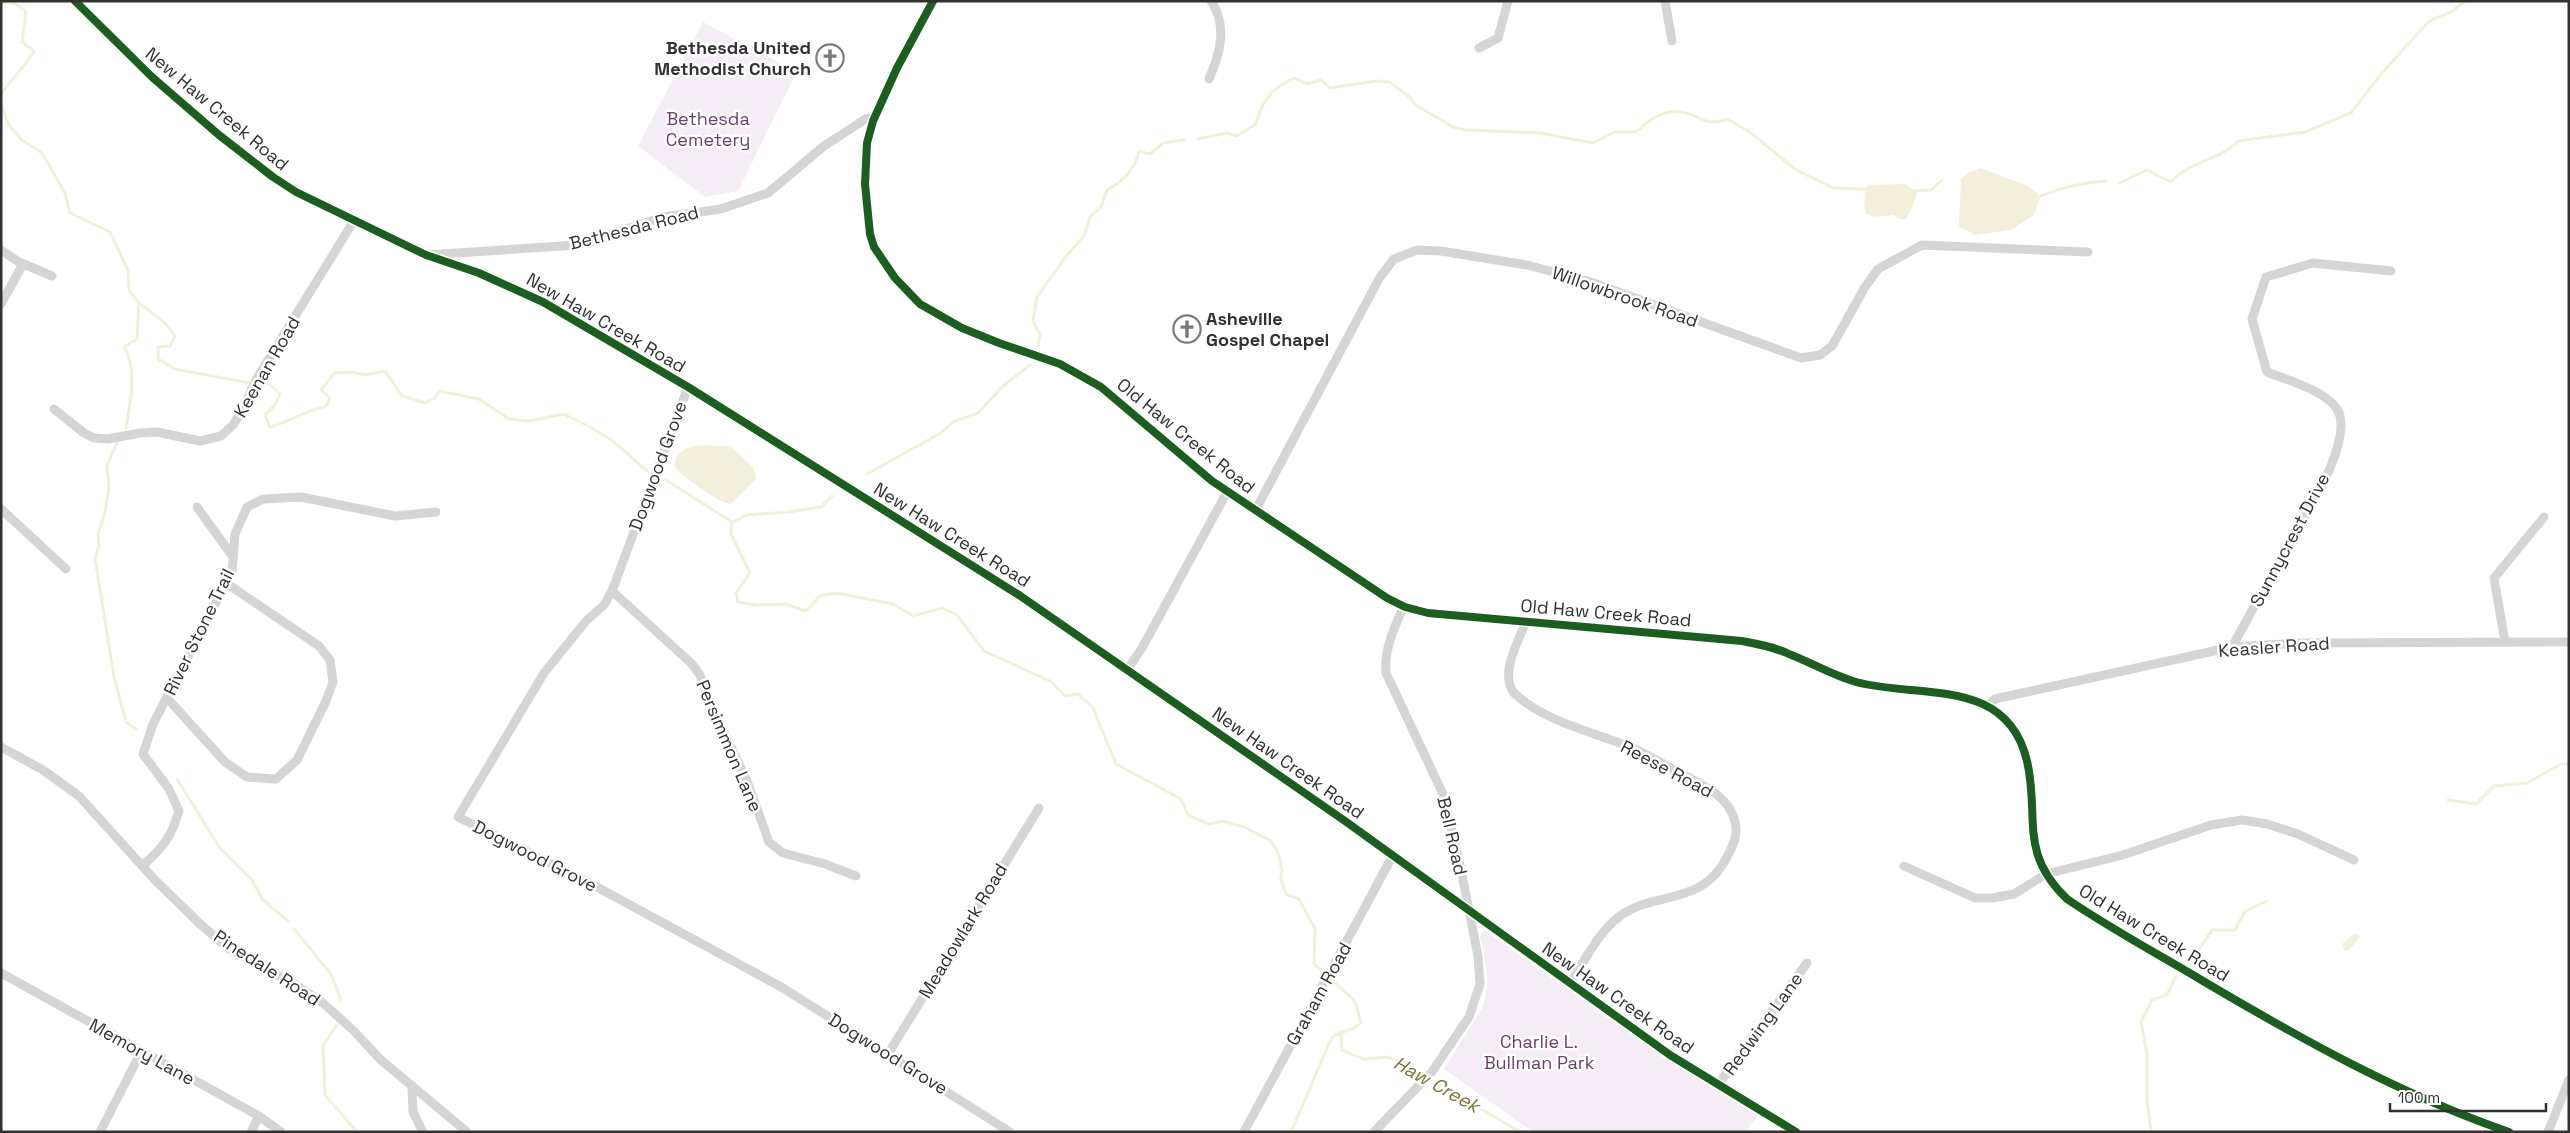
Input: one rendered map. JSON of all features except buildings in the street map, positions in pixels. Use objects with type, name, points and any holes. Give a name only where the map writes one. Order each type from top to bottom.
[{"type":"street","name":"New Haw Creek Road","points":[[75,1],[152,77],[253,162],[296,192],[426,255],[487,277],[543,302],[688,387],[1020,596],[1393,855],[1662,1050],[1796,1132]]},
{"type":"street","name":"Old Haw Creek Road","points":[[933,1],[897,68],[873,121],[865,161],[865,184],[870,234],[874,247],[906,291],[935,313],[979,336],[1060,364],[1086,377],[1118,399],[1180,455],[1227,492],[1404,606],[1428,614],[1742,641],[1789,653],[1828,672],[1856,682],[1947,694],[1988,705],[2005,720],[2024,749],[2030,780],[2034,843],[2040,864],[2059,891],[2078,906],[2260,1015],[2347,1062],[2418,1098],[2509,1132]]},
{"type":"street","points":[[1209,79],[1220,52],[1219,18],[1211,1]]},
{"type":"street","points":[[1479,48],[1498,38],[1508,1]]},
{"type":"street","points":[[1665,1],[1672,41]]},
{"type":"street","name":"Bethesda Road","points":[[426,255],[577,245],[663,217],[721,209],[768,193],[824,146],[867,118],[873,121]]},
{"type":"street","name":"Keenan Road","points":[[54,409],[84,433],[94,438],[108,439],[157,432],[189,440],[208,441],[221,436],[233,425],[257,378],[355,219]]},
{"type":"street","name":"Willowbrook Road","points":[[1255,511],[1380,277],[1394,259],[1410,251],[1441,251],[1527,266],[1570,276],[1801,358],[1820,355],[1832,346],[1865,287],[1878,269],[1922,245],[2088,252]]},
{"type":"street","points":[[1,250],[23,264],[52,276]]},
{"type":"street","name":"Sunnycrest Drive","points":[[2232,647],[2317,496],[2340,441],[2340,415],[2334,406],[2314,390],[2267,372],[2252,319],[2266,277],[2313,263],[2391,271]]},
{"type":"street","points":[[1,304],[23,264]]},
{"type":"street","name":"Dogwood Grove","points":[[688,387],[612,591],[604,605],[586,621],[544,673],[458,817],[584,880],[738,963],[888,1054],[1010,1132]]},
{"type":"street","points":[[1127,670],[1142,648],[1227,492]]},
{"type":"street","name":"River Stone Trail","points":[[143,864],[158,852],[172,834],[179,810],[169,789],[143,754],[153,724],[232,572],[235,534],[248,507],[263,499],[301,496],[395,516],[436,512]]},
{"type":"street","points":[[197,507],[233,557]]},
{"type":"street","points":[[1,509],[66,569]]},
{"type":"street","points":[[2505,642],[2494,578],[2544,517]]},
{"type":"street","points":[[167,698],[225,762],[247,777],[276,779],[297,760],[326,701],[333,682],[330,660],[319,646],[226,583]]},
{"type":"street","name":"Persimmon Lane","points":[[612,591],[691,663],[700,675],[709,700],[747,781],[769,842],[783,853],[834,867],[856,876]]},
{"type":"street","name":"Bell Road","points":[[1374,1132],[1425,1081],[1469,1017],[1479,990],[1481,972],[1460,865],[1443,794],[1386,674],[1385,661],[1389,643],[1404,606]]},
{"type":"street","name":"Reese Road","points":[[1526,621],[1508,674],[1510,687],[1514,693],[1551,717],[1631,747],[1705,787],[1724,801],[1736,825],[1734,842],[1717,873],[1697,889],[1635,908],[1619,917],[1600,937],[1570,983]]},
{"type":"street","name":"Keasler Road","points":[[1988,705],[1995,699],[2232,647],[2300,644],[2569,642]]},
{"type":"street","name":"Pinedale Road","points":[[1,747],[43,770],[80,796],[185,910],[229,948],[296,985],[323,1003],[353,1030],[381,1060],[467,1132]]},
{"type":"street","name":"Meadowlark Road","points":[[888,1054],[1039,808]]},
{"type":"street","points":[[1904,866],[1975,898],[2014,894],[2046,874],[2123,855],[2211,825],[2242,820],[2267,824],[2298,834],[2354,860]]},
{"type":"street","name":"Graham Road","points":[[1244,1132],[1393,855]]},
{"type":"street","name":"Redwing Lane","points":[[1718,1085],[1807,963]]},
{"type":"street","name":"Memory Lane","points":[[1,973],[259,1116],[281,1132]]},
{"type":"street","points":[[100,1132],[141,1052]]},
{"type":"street","points":[[2548,1132],[2569,1080]]},
{"type":"street","points":[[412,1086],[413,1112],[423,1132]]},
{"type":"street","points":[[252,1132],[259,1116]]},
{"type":"green space","name":"Bethesda Cemetery","points":[[703,22],[797,72],[738,191],[705,197],[638,146]]},
{"type":"green space","name":"Charlie L. Bullman Park","points":[[1486,931],[1663,1057],[1758,1116],[1745,1132],[1533,1132],[1444,1069],[1482,1008],[1485,999],[1486,964],[1480,937],[1482,932]]},
{"type":"shaded area","points":[[1981,168],[2028,186],[2041,196],[2033,216],[2010,230],[1975,235],[1959,226],[1961,179],[1968,173]]},
{"type":"shaded area","points":[[1905,184],[1916,191],[1916,197],[1910,213],[1905,219],[1899,219],[1893,215],[1876,217],[1866,214],[1864,203],[1868,185]]},
{"type":"shaded area","points":[[704,445],[730,446],[753,467],[756,479],[731,504],[725,503],[701,489],[674,466],[681,451],[688,448]]},
{"type":"shaded area","points":[[2357,934],[2360,937],[2348,951],[2345,951],[2342,944],[2352,935]]},
{"type":"waterway","points":[[2119,183],[2147,170],[2171,182],[2186,170],[2231,148],[2238,141],[2305,132],[2351,113],[2381,74],[2429,21],[2451,12],[2465,1]]},
{"type":"waterway","name":"Haw Creek","points":[[1,2],[15,3],[26,12],[22,42],[34,51],[1,94]]},
{"type":"waterway","points":[[1198,139],[1227,133],[1237,136],[1256,124],[1265,101],[1269,96],[1294,78],[1308,84],[1321,80],[1330,88],[1377,81],[1390,82],[1417,106],[1453,127],[1466,130],[1540,133],[1593,143],[1615,132],[1636,132],[1651,120],[1668,112],[1682,112],[1713,122],[1727,119],[1747,130],[1796,170],[1833,188],[1866,189]]},
{"type":"waterway","name":"Haw Creek","points":[[1,103],[8,124],[22,140],[42,153],[65,193],[70,213],[110,232],[128,270],[129,290],[139,303],[166,324],[175,336],[170,346],[158,347],[158,359],[175,369],[250,383],[269,384],[280,394],[275,405],[265,415],[270,427],[326,406],[330,398],[321,390],[335,373],[353,372],[365,375],[385,371],[402,396],[425,403],[435,398],[439,391],[479,399],[509,419],[528,421],[564,414],[594,429],[614,442],[647,471]]},
{"type":"waterway","points":[[1038,346],[1040,334],[1033,321],[1037,297],[1067,255],[1084,236],[1090,217],[1101,207],[1107,190],[1127,174],[1135,164],[1139,151],[1150,154],[1163,143],[1184,140]]},
{"type":"waterway","points":[[1916,191],[1931,190],[1942,180]]},
{"type":"waterway","points":[[2041,196],[2073,185],[2106,181]]},
{"type":"waterway","points":[[126,428],[131,398],[132,376],[131,366],[124,347],[137,339],[139,303]]},
{"type":"waterway","points":[[867,474],[941,433],[953,422],[978,413],[1003,386],[1030,365]]},
{"type":"waterway","points":[[118,440],[107,466],[109,488],[105,512],[98,534],[99,546],[95,558],[114,677],[126,722],[136,729]]},
{"type":"waterway","name":"Haw Creek","points":[[666,480],[732,522]]},
{"type":"waterway","points":[[732,522],[747,515],[821,507],[832,496]]},
{"type":"waterway","name":"Haw Creek","points":[[732,522],[731,534],[750,573],[736,593],[738,602],[757,605],[786,604],[806,611],[820,596],[837,593],[893,604],[913,616],[942,608],[957,615],[984,651],[1050,681],[1065,696],[1078,694],[1093,708],[1116,764],[1181,799],[1188,815],[1209,824],[1223,821],[1244,827],[1271,841],[1279,855],[1282,871],[1280,877],[1286,894],[1299,899],[1315,929],[1314,964],[1355,1001],[1361,1023],[1332,1037],[1291,1132]]},
{"type":"waterway","points":[[2448,800],[2476,804],[2494,786],[2527,783],[2561,764],[2569,764]]},
{"type":"waterway","points":[[177,779],[219,847],[252,880],[262,899],[288,921]]},
{"type":"waterway","points":[[2190,963],[2212,930],[2235,930],[2245,911],[2267,901]]},
{"type":"waterway","points":[[294,929],[331,974],[341,1000]]},
{"type":"waterway","points":[[2151,1132],[2147,1099],[2147,1054],[2141,1022],[2152,1000],[2167,995],[2176,976]]},
{"type":"waterway","points":[[337,1025],[323,1045],[325,1095],[357,1132]]},
{"type":"waterway","name":"Haw Creek","points":[[1341,1031],[1342,1050],[1363,1059],[1387,1057],[1404,1063],[1520,1132]]},
{"type":"cycle path","points":[[75,1],[152,77],[219,135],[273,177],[296,192],[426,255],[479,273],[543,302],[688,387],[1019,595],[1345,821],[1670,1055],[1796,1132]]},
{"type":"cycle path","points":[[933,1],[897,68],[873,121],[867,143],[865,184],[870,234],[874,247],[895,278],[920,304],[962,328],[1060,364],[1101,387],[1212,481],[1387,598],[1405,607],[1428,613],[1742,641],[1778,649],[1856,682],[1881,687],[1958,696],[1981,703],[2001,715],[2016,734],[2027,761],[2036,849],[2042,865],[2052,882],[2067,899],[2100,921],[2315,1045],[2429,1101],[2509,1132]]},
{"type":"place","name":"Bethesda United Methodist Church","points":[[830,58]]},
{"type":"place","name":"Asheville Gospel Chapel","points":[[1187,329]]}]
